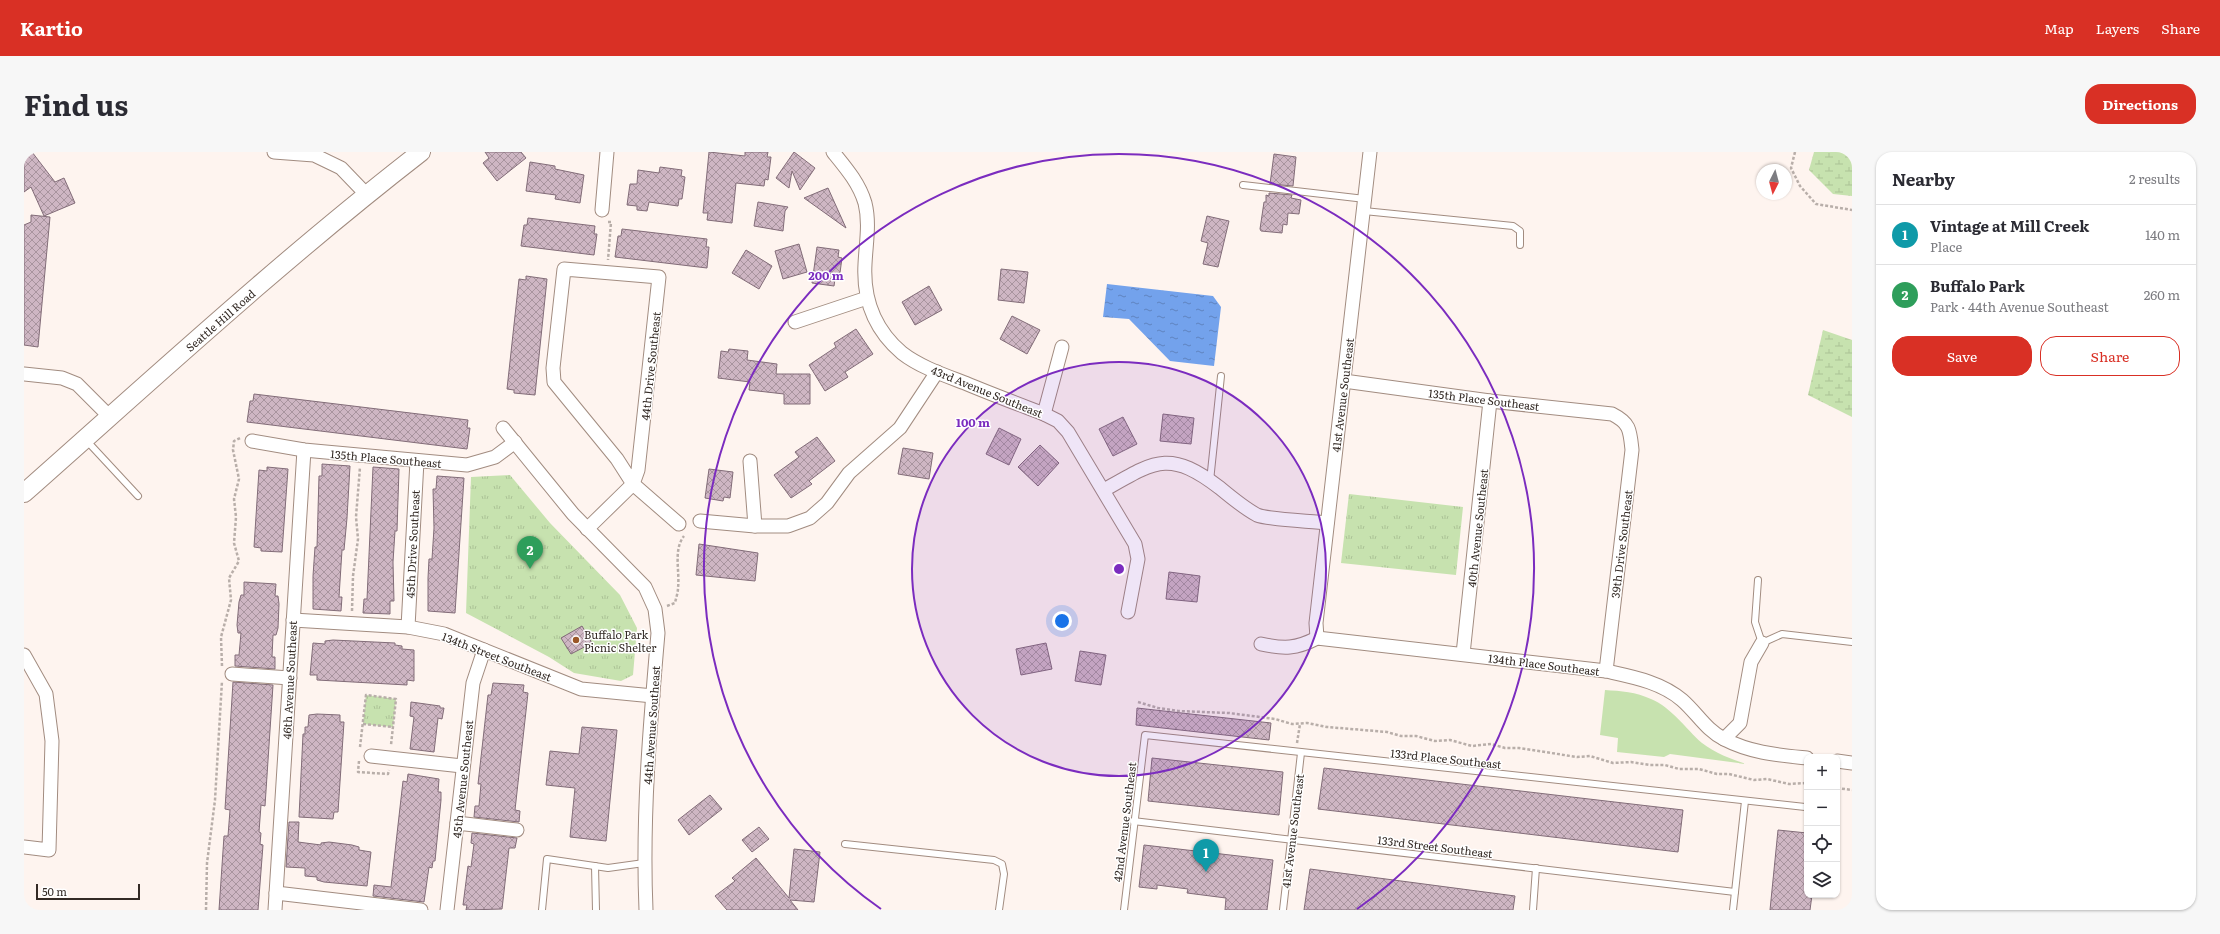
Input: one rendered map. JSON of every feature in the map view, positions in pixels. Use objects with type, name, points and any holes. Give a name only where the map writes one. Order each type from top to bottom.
[{"type":"main road","name":"Seattle Hill Road","points":[[24,493],[366,194],[421,152]]},
{"type":"street","points":[[274,152],[314,154],[341,168],[366,194]]},
{"type":"street","points":[[604,215],[607,152]]},
{"type":"street","name":"43rd Avenue Southeast","points":[[833,152],[855,181],[865,204],[868,224],[865,264],[867,298],[874,318],[903,353],[937,372],[1044,414],[1058,421],[1068,432],[1104,490],[1134,544],[1138,560],[1128,612]]},
{"type":"street","name":"41st Avenue Southeast","points":[[1317,638],[1316,623],[1370,152]]},
{"type":"street","name":"44th Drive Southeast","points":[[587,529],[633,484],[638,470],[659,278],[564,269],[553,368],[554,382],[617,459],[633,484]]},
{"type":"street","points":[[795,322],[867,298]]},
{"type":"street","points":[[1044,414],[1062,347]]},
{"type":"street","points":[[700,521],[755,526],[788,526],[810,518],[827,503],[849,472],[900,428],[937,372]]},
{"type":"street","points":[[24,374],[62,378],[77,384],[110,417]]},
{"type":"street","name":"135th Place Southeast","points":[[1344,381],[1490,401],[1612,414],[1622,419]]},
{"type":"street","name":"40th Avenue Southeast","points":[[1463,654],[1490,401]]},
{"type":"street","name":"39th Drive Southeast","points":[[1606,671],[1632,450],[1630,428],[1622,419]]},
{"type":"street","name":"44th Avenue Southeast","points":[[503,428],[587,529],[645,587],[655,609],[658,633],[646,780],[644,863],[646,910]]},
{"type":"street","name":"135th Place Southeast","points":[[252,441],[304,450],[466,465],[495,457],[515,442]]},
{"type":"street","name":"46th Avenue Southeast","points":[[275,910],[304,450]]},
{"type":"street","name":"45th Drive Southeast","points":[[408,628],[417,461]]},
{"type":"street","points":[[750,461],[755,526]]},
{"type":"street","points":[[1104,490],[1142,469],[1168,463],[1180,464],[1210,481],[1249,510],[1260,516],[1327,523]]},
{"type":"street","points":[[633,484],[682,526]]},
{"type":"street","name":"134th Street Southeast","points":[[293,620],[408,628],[444,634],[581,690],[652,696]]},
{"type":"street","points":[[1261,644],[1280,648],[1302,646],[1317,638]]},
{"type":"street","name":"134th Place Southeast","points":[[1317,638],[1606,671],[1640,678],[1668,691],[1682,700],[1702,722],[1724,739],[1762,753],[1804,758]]},
{"type":"street","points":[[1724,739],[1740,723],[1751,662],[1762,643]]},
{"type":"street","name":"45th Avenue Southeast","points":[[447,910],[462,766],[473,683],[484,650]]},
{"type":"street","points":[[24,655],[46,694],[52,741],[49,850],[24,847]]},
{"type":"street","points":[[232,674],[290,678]]},
{"type":"street","points":[[371,756],[462,766]]},
{"type":"street","points":[[1840,761],[1852,762]]},
{"type":"street","points":[[457,823],[517,830]]},
{"type":"street","points":[[276,893],[421,910]]},
{"type":"lane","points":[[1243,185],[1364,205],[1513,226],[1520,231],[1520,245]]},
{"type":"lane","points":[[1210,481],[1221,376]]},
{"type":"lane","points":[[85,439],[138,496]]},
{"type":"lane","points":[[1758,580],[1755,622],[1762,643],[1782,634],[1852,642]]},
{"type":"lane","name":"133rd Place Southeast","points":[[1145,736],[1745,801],[1804,806]]},
{"type":"lane","name":"42nd Avenue Southeast","points":[[1124,910],[1133,821],[1145,736]]},
{"type":"lane","name":"41st Avenue Southeast","points":[[1283,910],[1301,753]]},
{"type":"lane","points":[[1733,910],[1745,801]]},
{"type":"lane","name":"133rd Street Southeast","points":[[1133,821],[1735,892]]},
{"type":"lane","points":[[845,844],[994,860],[1002,864],[1004,874],[999,910]]},
{"type":"lane","points":[[542,910],[547,859],[608,868],[644,863]]},
{"type":"lane","points":[[595,866],[596,910]]},
{"type":"lane","points":[[1533,910],[1536,868]]},
{"type":"path","points":[[1795,152],[1791,168],[1800,186],[1816,204],[1852,210]]},
{"type":"path","points":[[604,215],[611,222],[607,273]]},
{"type":"path","points":[[353,623],[352,594],[358,539],[356,516],[361,456]]},
{"type":"path","points":[[655,609],[675,603],[679,587],[677,571],[680,541],[684,536],[682,526]]},
{"type":"path","points":[[360,747],[366,695],[396,699],[390,750]]},
{"type":"path","points":[[1138,702],[1158,708],[1178,711],[1229,713],[1270,718],[1292,724],[1308,723],[1327,727],[1387,732],[1401,736],[1416,736],[1435,741],[1450,740],[1472,746],[1491,744],[1504,748],[1519,748],[1577,757],[1590,756],[1613,763],[1631,762],[1650,765],[1665,765],[1680,770],[1699,769],[1717,774],[1729,774],[1754,780],[1766,779],[1789,784],[1804,783]]},
{"type":"path","points":[[363,724],[393,727]]},
{"type":"path","points":[[1840,788],[1852,790]]},
{"type":"green space","points":[[1814,152],[1852,152],[1852,196],[1833,194],[1809,170]]},
{"type":"green space","points":[[1823,330],[1852,340],[1852,417],[1808,395]]},
{"type":"green space","points":[[510,475],[550,523],[620,595],[637,628],[633,675],[621,681],[574,673],[549,657],[466,613],[471,477]]},
{"type":"green space","points":[[1349,494],[1463,507],[1456,575],[1341,563]]},
{"type":"green space","points":[[1605,690],[1634,693],[1659,703],[1672,713],[1707,747],[1746,764],[1670,754],[1664,757],[1617,752],[1618,738],[1600,735]]},
{"type":"green space","points":[[366,695],[396,699],[393,727],[363,724]]},
{"type":"water","points":[[1107,284],[1213,296],[1221,307],[1214,366],[1170,361],[1129,319],[1103,317]]},
{"type":"building","points":[[32,152],[55,182],[64,178],[75,203],[44,216],[31,187],[24,192],[24,158]]},
{"type":"building","points":[[485,152],[521,152],[526,158],[497,181],[483,163],[489,158]]},
{"type":"building","points":[[709,152],[745,156],[745,152],[768,152],[767,157],[771,157],[768,180],[765,179],[764,186],[736,183],[732,223],[707,220],[708,213],[703,213]]},
{"type":"building","points":[[794,152],[815,168],[800,190],[792,171],[789,188],[776,178]]},
{"type":"building","points":[[1274,154],[1296,157],[1293,186],[1270,184]]},
{"type":"building","points":[[530,162],[555,166],[555,169],[584,175],[580,203],[555,199],[556,195],[526,191]]},
{"type":"building","points":[[660,167],[682,170],[681,176],[685,177],[682,199],[679,199],[678,206],[649,202],[647,211],[637,210],[637,206],[627,205],[630,184],[637,184],[638,170],[659,173]]},
{"type":"building","points":[[828,188],[846,228],[804,198]]},
{"type":"building","points":[[1269,193],[1292,195],[1291,198],[1301,200],[1299,214],[1288,213],[1287,225],[1283,224],[1282,233],[1261,231],[1260,229],[1264,202],[1266,202],[1266,195],[1269,196]]},
{"type":"building","points":[[758,202],[788,207],[785,211],[783,231],[754,226]]},
{"type":"building","points":[[31,215],[50,217],[38,347],[24,345],[24,225],[31,222]]},
{"type":"building","points":[[1207,216],[1229,221],[1218,267],[1203,264],[1208,243],[1201,241]]},
{"type":"building","points":[[528,218],[595,226],[594,234],[597,234],[594,255],[521,246],[524,225],[527,225]]},
{"type":"building","points":[[622,229],[707,239],[706,247],[709,247],[707,268],[615,257],[618,236],[621,236]]},
{"type":"building","points":[[799,244],[807,272],[783,279],[775,251]]},
{"type":"building","points":[[817,247],[839,250],[838,257],[842,258],[839,280],[835,279],[834,286],[812,283]]},
{"type":"building","points":[[746,250],[772,266],[759,289],[732,273]]},
{"type":"building","points":[[1001,269],[1028,272],[1024,303],[998,300]]},
{"type":"building","points":[[526,276],[547,279],[535,395],[514,393],[514,390],[507,389],[519,279],[526,280]]},
{"type":"building","points":[[929,286],[942,310],[915,325],[902,302]]},
{"type":"building","points":[[1012,316],[1040,330],[1027,354],[1000,339]]},
{"type":"building","points":[[856,329],[873,354],[845,372],[848,377],[825,391],[809,365],[836,347],[834,343]]},
{"type":"building","points":[[729,349],[748,351],[747,360],[777,364],[776,374],[810,374],[810,404],[784,404],[784,394],[749,390],[750,382],[718,378],[721,351],[728,352]]},
{"type":"building","points":[[254,394],[468,420],[467,428],[470,428],[467,449],[247,422],[250,401],[253,401]]},
{"type":"building","points":[[1163,414],[1194,418],[1191,444],[1160,441]]},
{"type":"building","points":[[1123,417],[1137,444],[1113,456],[1099,429]]},
{"type":"building","points":[[999,428],[1021,439],[1009,465],[986,454]]},
{"type":"building","points":[[817,437],[835,461],[809,481],[812,484],[791,498],[774,475],[799,457],[795,452]]},
{"type":"building","points":[[1040,445],[1059,463],[1038,486],[1018,467]]},
{"type":"building","points":[[903,448],[933,453],[929,479],[898,474]]},
{"type":"building","points":[[322,464],[350,466],[347,518],[344,550],[342,550],[339,597],[342,597],[341,611],[313,609],[313,576],[315,547],[317,547],[319,476],[322,476]]},
{"type":"building","points":[[267,467],[288,469],[282,552],[261,551],[261,548],[254,547],[259,470],[267,471]]},
{"type":"building","points":[[373,467],[399,469],[397,531],[395,531],[393,562],[394,601],[390,601],[390,614],[363,613],[364,599],[367,599]]},
{"type":"building","points":[[709,469],[733,472],[730,498],[724,497],[723,501],[705,498]]},
{"type":"building","points":[[437,476],[464,478],[455,613],[428,611],[429,559],[432,559],[434,528],[433,489],[436,489]]},
{"type":"building","points":[[699,544],[758,553],[755,581],[696,575]]},
{"type":"building","points":[[1169,572],[1200,576],[1197,602],[1166,599]]},
{"type":"building","points":[[244,582],[276,584],[275,596],[278,596],[279,604],[278,628],[276,635],[273,635],[272,657],[275,657],[275,669],[235,666],[235,655],[239,655],[241,633],[238,633],[237,625],[239,602],[241,595],[244,595]]},
{"type":"building","name":"Buffalo Park Picnic Shelter","points":[[582,626],[592,643],[571,654],[561,638]]},
{"type":"building","points":[[333,640],[395,643],[395,645],[402,646],[402,649],[414,650],[414,681],[407,680],[407,685],[317,680],[317,675],[310,675],[313,643],[325,644],[325,641]]},
{"type":"building","points":[[1046,643],[1052,669],[1021,675],[1016,649]]},
{"type":"building","points":[[1080,651],[1106,655],[1101,685],[1075,681]]},
{"type":"building","points":[[233,682],[273,685],[265,806],[261,805],[259,832],[261,833],[260,844],[263,845],[258,910],[219,910],[224,836],[228,836],[230,810],[225,809]]},
{"type":"building","points":[[493,683],[524,685],[523,692],[528,693],[515,810],[520,811],[519,822],[474,817],[475,806],[479,806],[481,784],[478,784],[488,695],[491,695]]},
{"type":"building","points":[[411,702],[440,706],[440,708],[444,708],[442,719],[438,718],[434,752],[410,749],[414,717],[410,716]]},
{"type":"building","points":[[1137,708],[1271,723],[1269,740],[1136,725]]},
{"type":"building","points":[[309,715],[340,715],[340,722],[344,722],[338,812],[334,812],[333,819],[299,817],[303,734],[305,734],[305,727],[308,727]]},
{"type":"building","points":[[582,727],[617,730],[606,841],[570,837],[575,788],[546,785],[550,751],[579,754]]},
{"type":"building","points":[[1152,758],[1283,772],[1279,815],[1148,801]]},
{"type":"building","points":[[1324,768],[1683,810],[1678,852],[1318,809]]},
{"type":"building","points":[[408,774],[439,779],[438,792],[441,792],[435,861],[433,861],[432,868],[429,867],[424,902],[373,896],[374,885],[391,887],[403,781],[407,782]]},
{"type":"building","points":[[710,795],[722,809],[689,835],[678,820]]},
{"type":"building","points":[[289,822],[299,822],[298,842],[321,845],[321,843],[329,842],[352,845],[359,847],[359,850],[371,852],[367,886],[324,882],[317,880],[317,877],[305,876],[305,868],[286,867]]},
{"type":"building","points":[[759,827],[769,839],[752,852],[742,840]]},
{"type":"building","points":[[1778,830],[1804,833],[1804,898],[1812,898],[1810,910],[1770,910]]},
{"type":"building","points":[[472,833],[517,838],[515,848],[509,848],[502,909],[466,910],[467,905],[463,905],[468,866],[471,867],[474,844],[471,843]]},
{"type":"building","points":[[1144,845],[1273,860],[1267,910],[1225,910],[1226,898],[1187,893],[1188,889],[1157,885],[1157,889],[1139,887]]},
{"type":"building","points":[[794,849],[820,852],[814,902],[790,900],[798,910],[727,910],[715,896],[735,881],[732,878],[756,858],[789,898]]},
{"type":"building","points":[[1310,869],[1515,896],[1513,910],[1304,910]]},
{"type":"place","name":"Buffalo Park","points":[[530,569]]},
{"type":"place","name":"Buffalo Park Picnic Shelter","points":[[576,640]]},
{"type":"place","name":"Vintage at Mill Creek","points":[[1206,872]]}]
